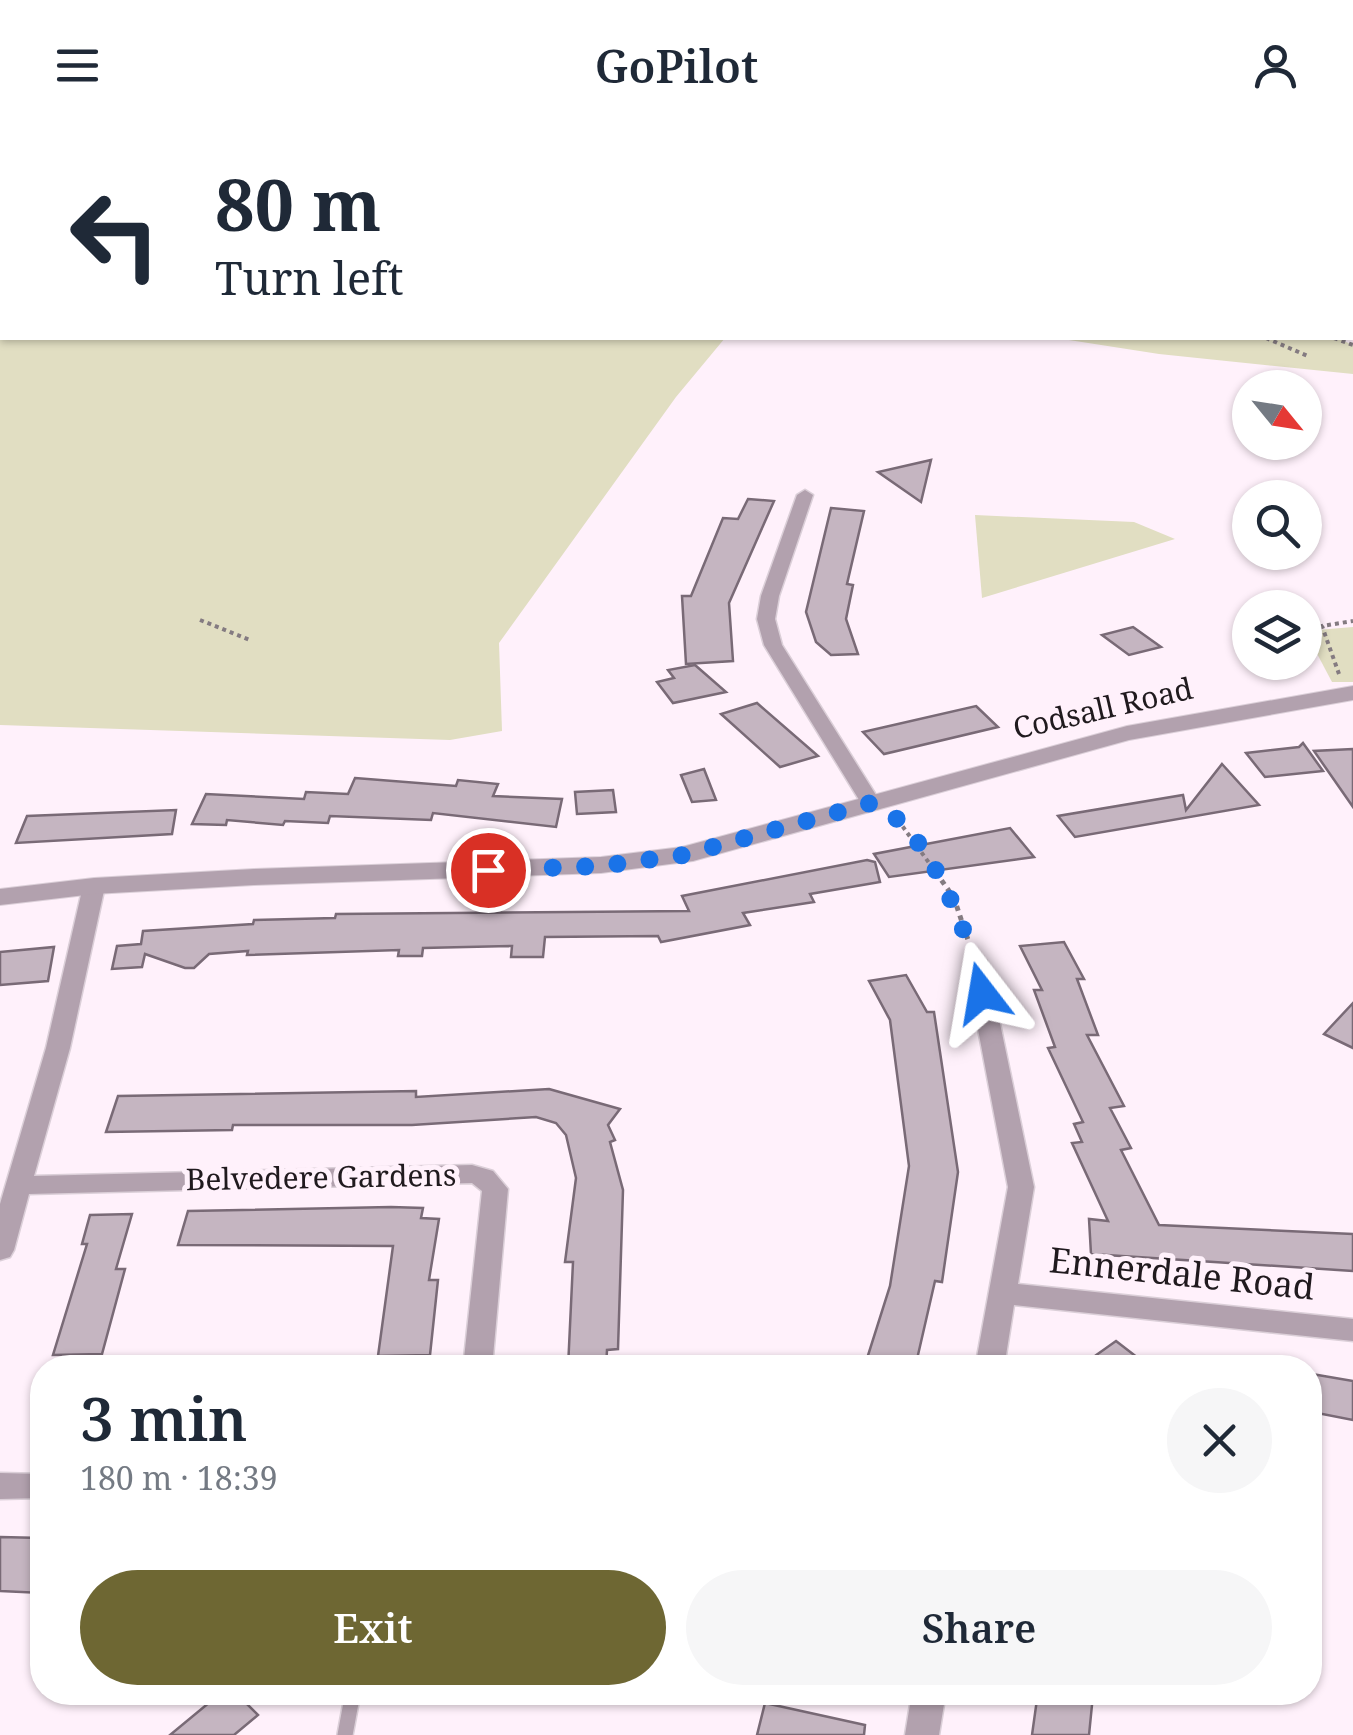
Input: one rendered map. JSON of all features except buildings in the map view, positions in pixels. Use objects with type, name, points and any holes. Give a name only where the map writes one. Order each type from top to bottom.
[{"type":"street","points":[[806,494],[766,619],[773,645],[871,803]]},
{"type":"street","name":"Codsall Road","points":[[0,897],[94,886],[601,866],[684,855],[1127,733],[1350,693]]},
{"type":"street","points":[[0,1250],[94,886]]},
{"type":"street","points":[[976,961],[1020,1187],[991,1355]]},
{"type":"street","name":"Belvedere Gardens","points":[[12,1199],[472,1174],[484,1178],[496,1190],[478,1355]]},
{"type":"street","name":"Ennerdale Road","points":[[1003,1293],[1353,1330]]},
{"type":"street","points":[[0,1486],[30,1486]]},
{"type":"street","points":[[922,1735],[928,1705]]},
{"type":"lane","points":[[344,1735],[350,1705]]},
{"type":"path","points":[[1271,340],[1310,356]]},
{"type":"path","points":[[200,620],[250,640]]},
{"type":"path","points":[[1350,693],[1322,626],[1353,621]]},
{"type":"path","points":[[871,803],[892,810],[954,898],[976,961]]},
{"type":"shaded area","points":[[0,340],[723,340],[676,397],[499,643],[502,731],[450,740],[0,725]]},
{"type":"shaded area","points":[[1069,340],[1342,340],[1353,345],[1353,374]]},
{"type":"shaded area","points":[[975,515],[1134,522],[1175,539],[982,598]]},
{"type":"shaded area","points":[[1353,627],[1353,682],[1332,682],[1322,663],[1322,630]]},
{"type":"route","points":[[488,870],[601,866],[684,855],[871,803],[892,810],[954,898],[976,961],[982,993]]}]
